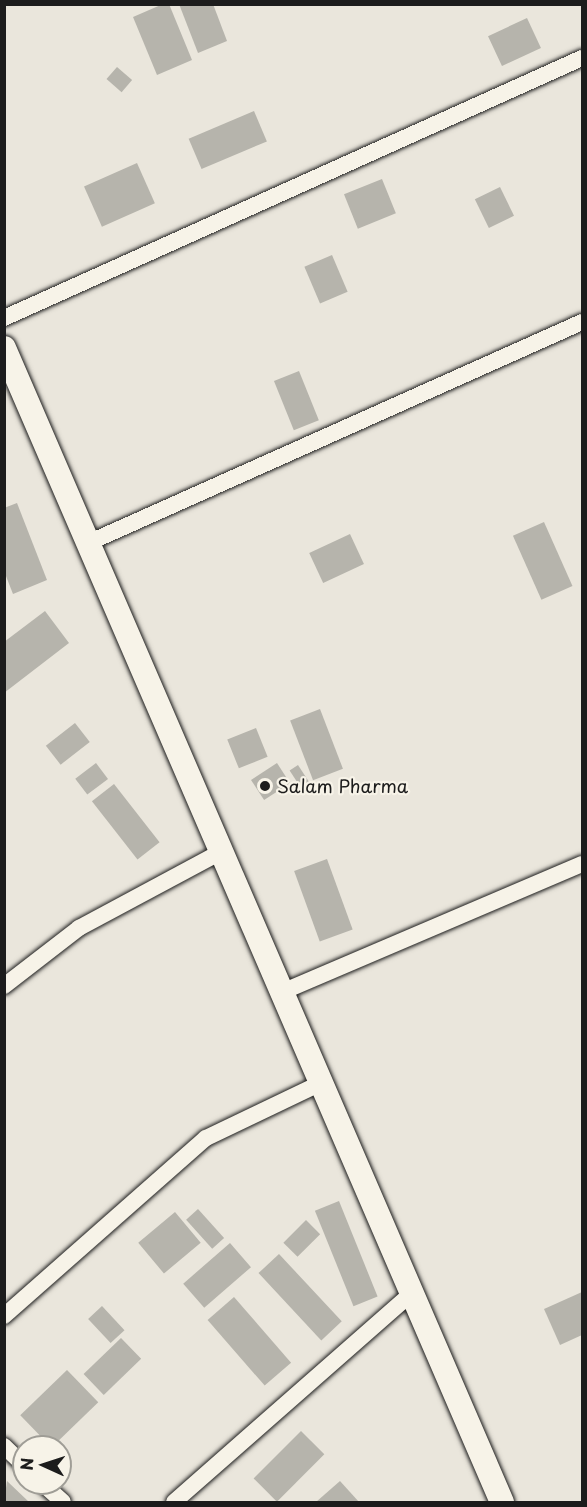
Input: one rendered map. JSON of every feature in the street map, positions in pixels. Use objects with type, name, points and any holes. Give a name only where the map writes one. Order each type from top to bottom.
[{"type":"street","points":[[4,318],[582,58]]},
{"type":"street","points":[[88,543],[582,322]]},
{"type":"street","points":[[4,348],[502,1503]]},
{"type":"street","points":[[4,986],[79,928],[221,852]]},
{"type":"street","points":[[282,992],[582,864]]},
{"type":"street","points":[[4,1316],[206,1138],[321,1083]]},
{"type":"street","points":[[174,1503],[411,1293]]},
{"type":"building","points":[[163,4],[169,4],[192,60],[157,75],[133,17]]},
{"type":"building","points":[[179,4],[213,4],[227,41],[198,53]]},
{"type":"building","points":[[527,18],[541,48],[502,66],[488,36]]},
{"type":"building","points":[[117,67],[132,80],[122,92],[107,79]]},
{"type":"building","points":[[254,111],[267,141],[202,169],[189,139]]},
{"type":"building","points":[[137,163],[155,203],[102,227],[84,187]]},
{"type":"building","points":[[382,179],[396,213],[358,229],[344,194]]},
{"type":"building","points":[[500,187],[514,216],[489,228],[475,199]]},
{"type":"building","points":[[332,255],[348,292],[320,304],[304,267]]},
{"type":"building","points":[[299,371],[319,420],[294,430],[274,381]]},
{"type":"building","points":[[17,503],[47,580],[13,594],[4,571],[4,508]]},
{"type":"building","points":[[544,522],[572,586],[541,600],[513,536]]},
{"type":"building","points":[[350,534],[364,564],[323,583],[309,553]]},
{"type":"building","points":[[45,611],[69,643],[4,693],[4,642]]},
{"type":"building","points":[[320,709],[343,769],[313,780],[290,720]]},
{"type":"building","points":[[75,723],[90,742],[61,765],[46,746]]},
{"type":"building","points":[[256,728],[268,757],[239,768],[227,740]]},
{"type":"building","points":[[96,763],[108,779],[87,795],[75,779]]},
{"type":"building","points":[[277,763],[290,783],[264,800],[251,780]]},
{"type":"building","points":[[298,765],[309,782],[301,787],[290,770]]},
{"type":"building","points":[[114,784],[160,842],[137,860],[92,801]]},
{"type":"building","points":[[327,859],[353,929],[320,941],[294,871]]},
{"type":"building","points":[[339,1201],[378,1296],[353,1306],[315,1211]]},
{"type":"building","points":[[198,1209],[224,1238],[212,1249],[186,1220]]},
{"type":"building","points":[[175,1212],[201,1243],[164,1273],[138,1243]]},
{"type":"building","points":[[306,1220],[320,1234],[298,1257],[283,1243]]},
{"type":"building","points":[[230,1243],[251,1267],[204,1308],[183,1284]]},
{"type":"building","points":[[279,1254],[342,1321],[321,1340],[259,1273]]},
{"type":"building","points":[[582,1292],[582,1335],[560,1345],[544,1309]]},
{"type":"building","points":[[234,1297],[291,1363],[265,1386],[208,1320]]},
{"type":"building","points":[[102,1306],[125,1330],[111,1343],[88,1319]]},
{"type":"building","points":[[121,1338],[141,1359],[104,1395],[84,1374]]},
{"type":"building","points":[[67,1370],[98,1402],[64,1435],[39,1435],[20,1415]]},
{"type":"building","points":[[301,1431],[324,1454],[277,1502],[254,1478]]},
{"type":"building","points":[[7,1481],[12,1486],[12,1495],[22,1495],[29,1502],[4,1502]]},
{"type":"building","points":[[340,1481],[359,1502],[316,1502]]},
{"type":"place","name":"Salam Pharma","points":[[265,786]]}]
